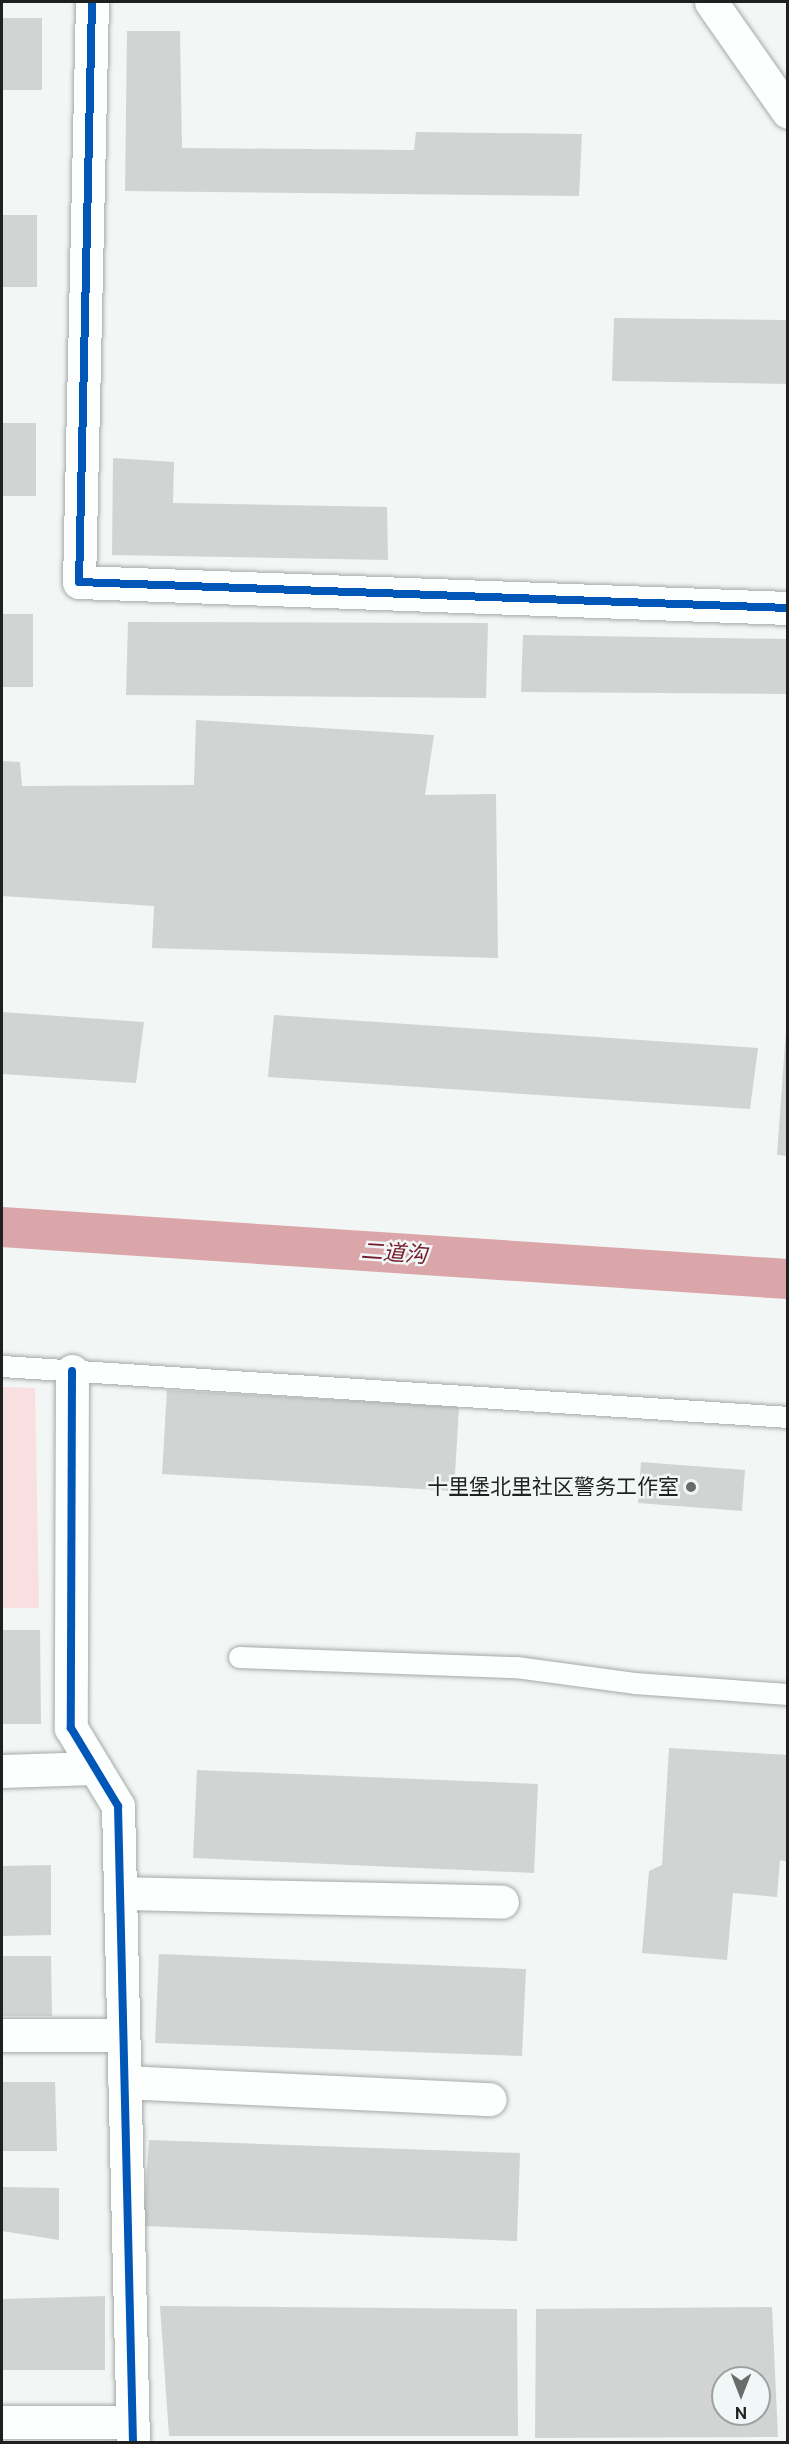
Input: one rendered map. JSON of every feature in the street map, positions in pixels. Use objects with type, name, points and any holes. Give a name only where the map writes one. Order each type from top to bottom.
[{"type":"street","points":[[92,2],[79,582],[788,608]]},
{"type":"street","points":[[711,2],[788,112]]},
{"type":"street","points":[[2,2422],[132,2432],[118,1806],[71,1728],[72,1371]]},
{"type":"street","points":[[2,1771],[95,1768]]},
{"type":"street","points":[[120,1893],[502,1902]]},
{"type":"street","points":[[2,2036],[123,2035]]},
{"type":"street","points":[[124,2082],[490,2099]]},
{"type":"lane","points":[[2,1366],[788,1417]]},
{"type":"lane","points":[[239,1657],[516,1666],[788,1694]]},
{"type":"shaded area","points":[[2,1387],[35,1388],[39,1608],[2,1608]]},
{"type":"building","points":[[2,18],[42,18],[42,90],[2,90]]},
{"type":"building","points":[[127,31],[180,31],[182,148],[414,150],[416,132],[582,134],[579,196],[125,191]]},
{"type":"building","points":[[2,215],[37,215],[37,287],[2,287]]},
{"type":"building","points":[[614,318],[788,320],[788,384],[612,381]]},
{"type":"building","points":[[2,423],[36,423],[36,496],[2,496]]},
{"type":"building","points":[[113,458],[174,462],[173,503],[387,507],[388,560],[112,555]]},
{"type":"building","points":[[2,614],[33,614],[33,687],[2,687]]},
{"type":"building","points":[[128,622],[488,623],[486,698],[126,695]]},
{"type":"building","points":[[523,635],[788,639],[788,694],[521,692]]},
{"type":"building","points":[[196,720],[434,735],[425,795],[496,794],[498,958],[152,948],[154,906],[2,896],[2,761],[20,762],[22,786],[194,785]]},
{"type":"building","points":[[2,1012],[144,1022],[136,1083],[2,1074]]},
{"type":"building","points":[[274,1015],[758,1048],[750,1109],[268,1077]]},
{"type":"building","points":[[786,1030],[788,1030],[788,1156],[777,1155]]},
{"type":"building","points":[[167,1390],[459,1407],[454,1491],[162,1474]]},
{"type":"building","name":"十里堡北里社区警务工作室","points":[[641,1462],[745,1470],[742,1511],[638,1503]]},
{"type":"building","points":[[2,1630],[40,1630],[41,1724],[2,1724]]},
{"type":"building","points":[[669,1748],[788,1755],[788,1862],[780,1860],[777,1897],[733,1893],[727,1960],[642,1953],[649,1871],[662,1865]]},
{"type":"building","points":[[197,1770],[538,1784],[534,1873],[193,1858]]},
{"type":"building","points":[[51,1865],[51,1935],[2,1936],[2,1866]]},
{"type":"building","points":[[159,1954],[526,1969],[522,2056],[155,2043]]},
{"type":"building","points":[[2,1956],[51,1956],[52,2016],[2,2016]]},
{"type":"building","points":[[2,2082],[55,2082],[57,2151],[2,2151]]},
{"type":"building","points":[[149,2140],[520,2153],[517,2241],[143,2226]]},
{"type":"building","points":[[2,2187],[59,2188],[59,2240],[2,2231]]},
{"type":"building","points":[[105,2296],[105,2370],[2,2370],[2,2299]]},
{"type":"building","points":[[160,2306],[517,2309],[518,2436],[169,2436]]},
{"type":"building","points":[[772,2307],[778,2437],[535,2438],[536,2309]]},
{"type":"waterway","name":"二道沟","points":[[2,1227],[788,1279]]},
{"type":"cycle path","points":[[92,2],[79,582],[788,608]]},
{"type":"cycle path","points":[[72,1371],[71,1728],[118,1806],[133,2442]]},
{"type":"place","name":"十里堡北里社区警务工作室","points":[[691,1487]]}]
